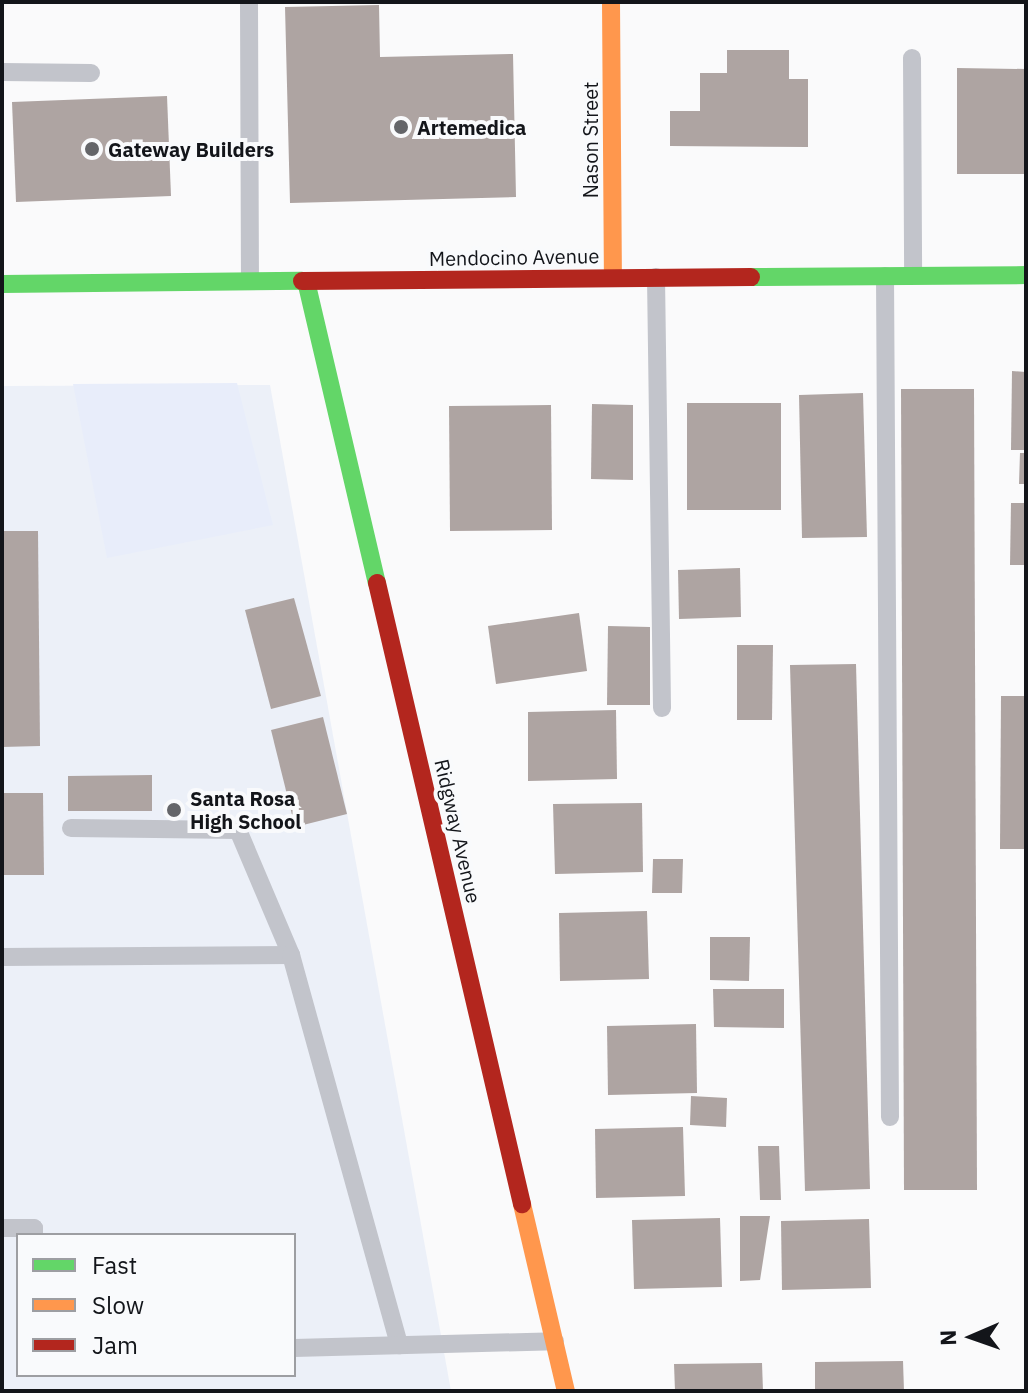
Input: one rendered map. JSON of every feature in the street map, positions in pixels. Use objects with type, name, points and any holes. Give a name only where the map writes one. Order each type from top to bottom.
[{"type":"street","name":"Nason Street","points":[[611,2],[613,278]]},
{"type":"street","name":"Mendocino Avenue","points":[[2,284],[1026,275]]},
{"type":"street","name":"Ridgway Avenue","points":[[306,281],[566,1391]]},
{"type":"lane","points":[[249,2],[250,280]]},
{"type":"lane","points":[[912,58],[913,275]]},
{"type":"lane","points":[[2,72],[91,73]]},
{"type":"lane","points":[[885,276],[890,1117]]},
{"type":"lane","points":[[656,277],[662,708]]},
{"type":"lane","points":[[71,828],[238,830],[291,955],[399,1345]]},
{"type":"lane","points":[[2,957],[291,955]]},
{"type":"lane","points":[[2,1228],[34,1228],[34,1233]]},
{"type":"lane","points":[[296,1348],[555,1341]]},
{"type":"shaded area","points":[[237,383],[273,525],[107,558],[73,384]]},
{"type":"shaded area","name":"Santa Rosa High School","points":[[270,385],[451,1391],[2,1391],[2,386]]},
{"type":"building","name":"Artemedica","points":[[379,5],[380,57],[513,54],[516,197],[290,203],[285,7]]},
{"type":"building","points":[[727,50],[789,50],[789,79],[808,79],[808,147],[670,146],[670,111],[700,111],[700,73],[727,73]]},
{"type":"building","points":[[957,68],[1026,69],[1026,174],[957,174]]},
{"type":"building","name":"Gateway Builders","points":[[167,96],[171,196],[16,202],[12,102]]},
{"type":"building","points":[[1012,371],[1026,372],[1026,450],[1011,450]]},
{"type":"building","points":[[901,389],[974,389],[977,1190],[904,1190]]},
{"type":"building","points":[[863,393],[867,537],[802,538],[799,395]]},
{"type":"building","points":[[687,403],[781,403],[781,510],[687,510]]},
{"type":"building","points":[[592,404],[633,405],[633,480],[591,479]]},
{"type":"building","points":[[551,405],[552,530],[450,531],[449,406]]},
{"type":"building","points":[[1020,453],[1026,453],[1026,484],[1019,484]]},
{"type":"building","points":[[1011,503],[1026,503],[1026,565],[1010,565]]},
{"type":"building","points":[[2,531],[38,531],[40,746],[2,747]]},
{"type":"building","points":[[740,568],[741,617],[679,619],[678,570]]},
{"type":"building","points":[[294,598],[321,696],[271,709],[245,610]]},
{"type":"building","points":[[579,613],[587,671],[496,684],[488,626]]},
{"type":"building","points":[[608,626],[650,627],[650,705],[607,705]]},
{"type":"building","points":[[737,645],[773,645],[772,720],[737,720]]},
{"type":"building","points":[[856,664],[870,1189],[805,1191],[790,665]]},
{"type":"building","points":[[1001,696],[1026,696],[1026,849],[1000,849]]},
{"type":"building","points":[[616,710],[617,779],[528,781],[528,712]]},
{"type":"building","points":[[323,717],[347,814],[295,827],[271,730]]},
{"type":"building","points":[[152,775],[152,811],[68,811],[68,776]]},
{"type":"building","points":[[2,793],[43,793],[44,875],[2,875]]},
{"type":"building","points":[[642,803],[643,872],[555,874],[553,804]]},
{"type":"building","points":[[653,859],[683,859],[682,893],[652,893]]},
{"type":"building","points":[[647,911],[649,979],[560,981],[559,913]]},
{"type":"building","points":[[710,937],[750,937],[749,981],[710,980]]},
{"type":"building","points":[[713,989],[784,989],[784,1028],[714,1027]]},
{"type":"building","points":[[696,1024],[697,1093],[608,1095],[607,1026]]},
{"type":"building","points":[[691,1096],[727,1098],[726,1127],[690,1125]]},
{"type":"building","points":[[683,1127],[685,1196],[596,1198],[595,1129]]},
{"type":"building","points":[[758,1146],[779,1146],[781,1200],[760,1200]]},
{"type":"building","points":[[740,1216],[770,1216],[760,1280],[740,1281]]},
{"type":"building","points":[[720,1218],[722,1287],[634,1289],[632,1220]]},
{"type":"building","points":[[869,1219],[871,1288],[782,1290],[781,1221]]},
{"type":"building","points":[[903,1361],[904,1391],[815,1391],[815,1362]]},
{"type":"building","points":[[762,1363],[763,1391],[675,1391],[674,1364]]},
{"type":"traffic: fast","points":[[751,277],[1026,275]]},
{"type":"traffic: fast","points":[[2,284],[302,281]]},
{"type":"traffic: fast","points":[[306,281],[377,583]]},
{"type":"traffic: slow","points":[[611,2],[613,278]]},
{"type":"traffic: slow","points":[[522,1204],[566,1391]]},
{"type":"traffic: jam","points":[[302,281],[751,277]]},
{"type":"traffic: jam","points":[[377,583],[522,1204]]},
{"type":"place","name":"Artemedica","points":[[401,127]]},
{"type":"place","name":"Gateway Builders","points":[[92,149]]},
{"type":"place","name":"Santa Rosa High School","points":[[174,810]]}]
